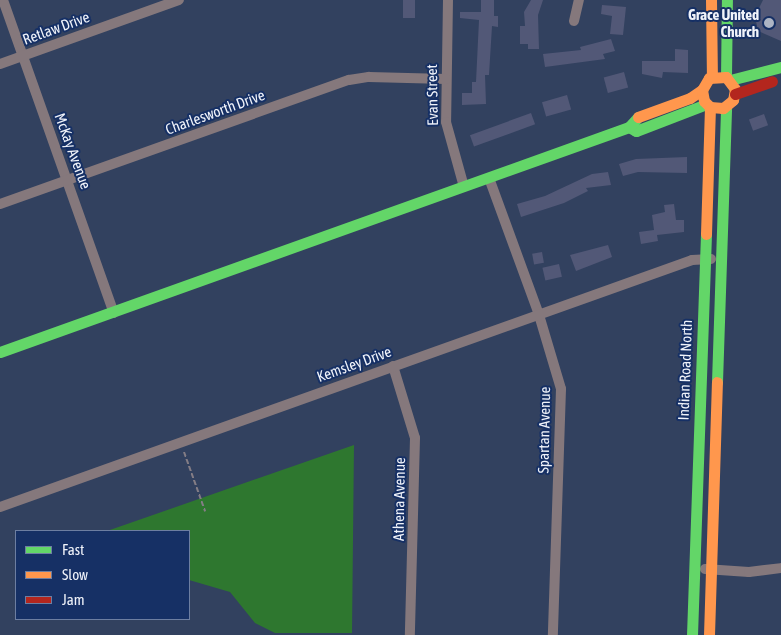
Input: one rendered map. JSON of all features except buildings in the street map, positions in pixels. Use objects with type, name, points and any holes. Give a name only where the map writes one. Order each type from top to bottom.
[{"type":"main road","points":[[0,352],[114,313],[629,127],[633,119],[690,98],[702,90],[712,76],[711,0]]},
{"type":"main road","points":[[727,0],[728,78],[736,94]]},
{"type":"main road","points":[[712,76],[728,78],[781,67]]},
{"type":"main road","points":[[629,127],[636,131],[708,106],[726,107],[736,94],[781,78]]},
{"type":"main road","name":"Indian Road North","points":[[692,635],[708,106],[702,90]]},
{"type":"main road","name":"Indian Road North","points":[[708,635],[726,107]]},
{"type":"street","name":"McKay Avenue","points":[[3,0],[114,313]]},
{"type":"street","name":"Retlaw Drive","points":[[0,64],[179,0]]},
{"type":"street","name":"Evan Street","points":[[448,0],[447,130],[464,187]]},
{"type":"street","points":[[574,21],[579,0]]},
{"type":"street","name":"Charlesworth Drive","points":[[0,204],[356,78],[446,79]]},
{"type":"street","name":"Spartan Avenue","points":[[490,178],[539,315],[561,389],[553,635]]},
{"type":"street","name":"Kemsley Drive","points":[[0,507],[692,260],[720,259]]},
{"type":"street","name":"Athena Avenue","points":[[393,366],[415,438],[410,635]]},
{"type":"street","points":[[694,569],[756,572],[781,568]]},
{"type":"path","points":[[181,442],[205,511]]},
{"type":"green space","points":[[354,445],[352,633],[275,633],[255,623],[230,592],[190,580],[190,530],[110,530]]},
{"type":"traffic: fast","points":[[726,77],[727,0]]},
{"type":"traffic: fast","points":[[730,80],[781,67]]},
{"type":"traffic: fast","points":[[629,127],[636,131],[704,105]]},
{"type":"traffic: fast","points":[[717,382],[726,107]]},
{"type":"traffic: fast","points":[[0,352],[629,127],[638,117]]},
{"type":"traffic: fast","points":[[692,635],[706,234]]},
{"type":"traffic: slow","points":[[711,0],[712,77]]},
{"type":"traffic: slow","points":[[706,234],[710,107],[704,101],[702,90],[709,78],[726,77],[735,89],[733,100],[723,108],[710,107]]},
{"type":"traffic: slow","points":[[638,117],[690,98],[702,90]]},
{"type":"traffic: slow","points":[[709,635],[717,382]]},
{"type":"traffic: jam","points":[[735,94],[772,81]]},
{"type":"place","name":"Grace United Church","points":[[769,23]]}]
